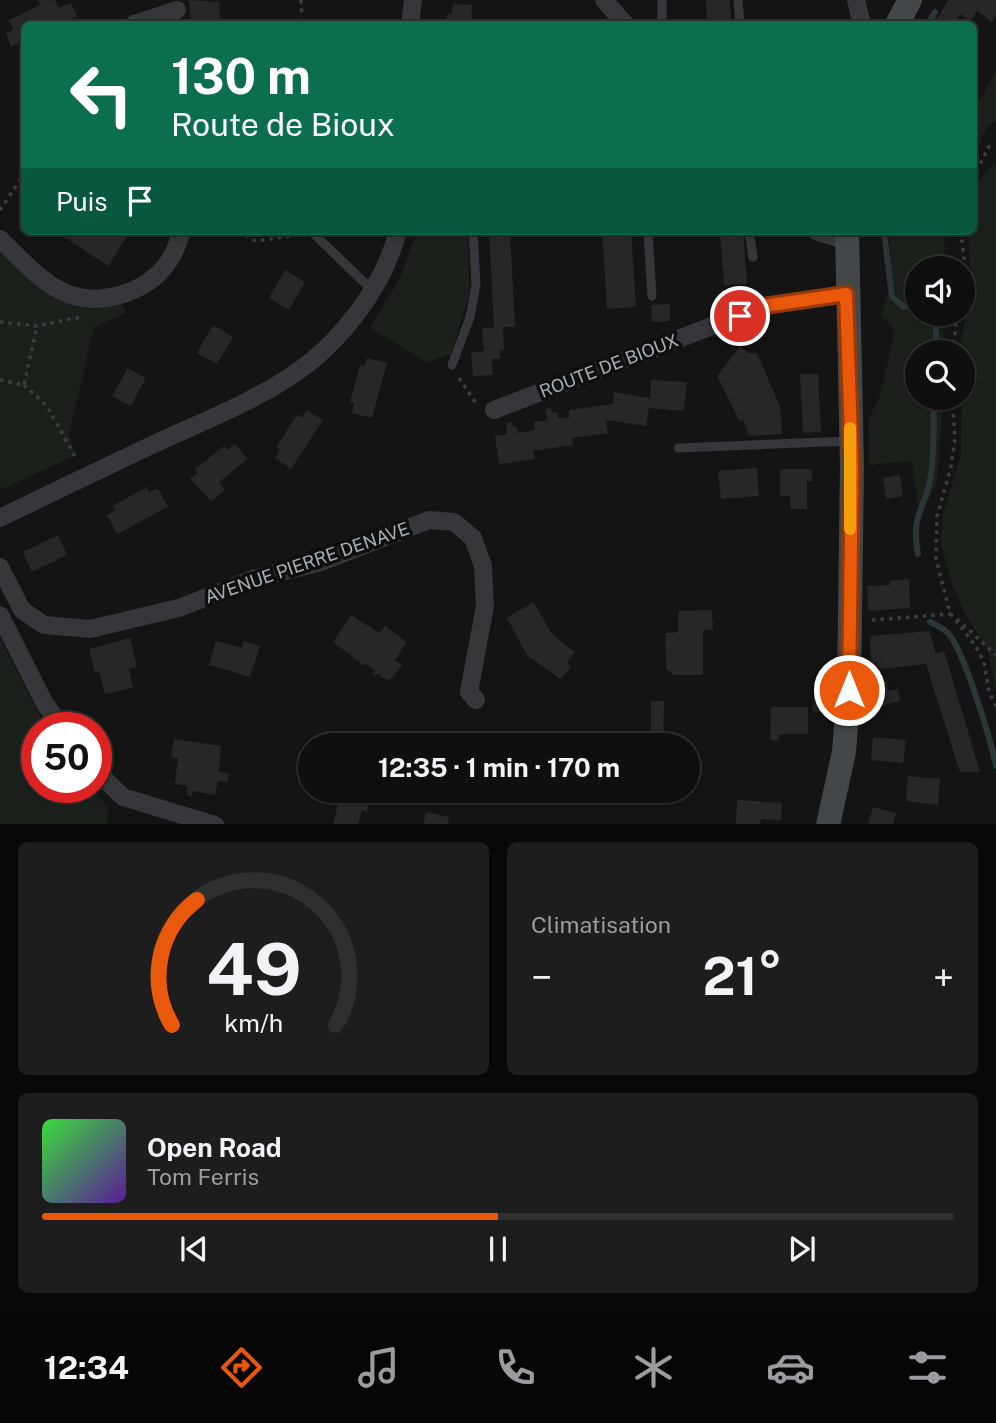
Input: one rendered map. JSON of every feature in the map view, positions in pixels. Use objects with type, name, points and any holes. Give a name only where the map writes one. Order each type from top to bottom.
[{"type":"main road","points":[[899,21],[910,0]]},
{"type":"main road","points":[[828,824],[844,752],[849,690],[851,441],[846,294],[847,236]]},
{"type":"street","points":[[604,0],[622,21]]},
{"type":"street","points":[[856,0],[861,21]]},
{"type":"street","points":[[144,21],[177,11]]},
{"type":"street","points":[[0,239],[50,284],[68,294],[88,298],[112,297],[150,281],[166,265],[181,235]]},
{"type":"street","points":[[0,518],[245,402],[290,377],[326,346],[354,316],[372,290],[396,235]]},
{"type":"street","name":"ROUTE DE BIOUX","points":[[494,410],[764,306],[846,294]]},
{"type":"street","name":"AVENUE PIERRE DENAVE","points":[[0,567],[22,610],[44,625],[90,629],[179,608],[252,579],[318,563],[429,520],[454,522],[473,538],[483,566],[485,606],[469,692],[476,701]]},
{"type":"street","points":[[0,615],[51,712]]},
{"type":"street","points":[[112,786],[123,797],[215,824]]},
{"type":"lane","points":[[662,0],[662,21]]},
{"type":"lane","points":[[738,0],[740,21]]},
{"type":"lane","points":[[315,235],[372,290]]},
{"type":"lane","points":[[452,365],[470,317],[476,285],[473,235]]},
{"type":"lane","points":[[648,235],[652,296]]},
{"type":"lane","points":[[750,235],[753,257]]},
{"type":"lane","points":[[678,448],[851,441]]},
{"type":"path","points":[[301,0],[302,18]]},
{"type":"path","points":[[977,170],[991,142]]},
{"type":"path","points":[[0,210],[21,178]]},
{"type":"path","points":[[245,235],[256,240],[291,235]]},
{"type":"path","points":[[961,235],[964,256]]},
{"type":"path","points":[[0,322],[37,326],[88,314]]},
{"type":"path","points":[[24,385],[37,326]]},
{"type":"path","points":[[452,365],[478,405],[494,410]]},
{"type":"path","points":[[0,380],[24,385],[47,406],[72,450]]},
{"type":"path","points":[[954,410],[955,438],[951,467],[937,516],[936,559],[950,613],[975,645],[984,662],[989,692],[996,706]]},
{"type":"path","points":[[849,622],[950,613],[996,655]]},
{"type":"shaded area","points":[[996,70],[996,121],[987,126],[977,152],[977,106]]},
{"type":"shaded area","points":[[996,161],[996,690],[987,649],[966,616],[951,581],[941,543],[943,514],[961,455],[961,410],[975,410],[975,340],[961,340],[964,326],[975,326],[975,256],[970,256],[968,235],[977,235],[977,186]]},
{"type":"shaded area","points":[[416,235],[467,235],[470,292],[451,354],[427,362],[370,328],[400,278]]},
{"type":"shaded area","points":[[889,235],[945,235],[944,256],[905,256],[905,326],[943,326],[944,340],[905,340],[905,410],[942,410],[937,482],[920,516],[912,461],[869,465],[868,421],[881,393],[895,329],[881,316],[892,281]]},
{"type":"shaded area","points":[[0,248],[77,305],[121,304],[126,313],[94,327],[69,435],[76,455],[0,490]]},
{"type":"shaded area","points":[[0,639],[38,712],[21,712],[21,803],[104,803],[108,808],[106,824],[0,824]]},
{"type":"building","points":[[38,0],[55,0],[59,8],[71,3],[77,16],[66,21],[21,21],[21,42],[11,47],[6,33],[13,30],[9,20],[40,5]]},
{"type":"building","points":[[189,0],[219,2],[220,21],[191,21]]},
{"type":"building","points":[[706,0],[730,0],[731,21],[707,21]]},
{"type":"building","points":[[948,0],[996,0],[996,16],[992,22],[977,11],[970,21],[960,14],[956,20],[958,21],[936,21]]},
{"type":"building","points":[[453,4],[472,5],[471,21],[446,21],[447,14],[452,14]]},
{"type":"building","points":[[61,235],[121,235],[126,238],[108,266]]},
{"type":"building","points":[[489,235],[510,235],[515,327],[503,327],[504,350],[500,350],[500,359],[492,359],[493,375],[473,376],[471,352],[484,351],[482,328],[494,328]]},
{"type":"building","points":[[602,235],[631,235],[636,307],[607,309]]},
{"type":"building","points":[[720,235],[743,235],[747,284],[724,285]]},
{"type":"building","points":[[285,270],[305,282],[289,310],[269,298]]},
{"type":"building","points":[[670,304],[670,321],[652,322],[651,305]]},
{"type":"building","points":[[213,325],[233,337],[217,364],[197,353]]},
{"type":"building","points":[[740,346],[749,353],[757,353],[780,407],[782,434],[749,436],[743,420],[740,422],[717,376]]},
{"type":"building","points":[[367,358],[387,363],[372,418],[352,413],[354,403],[350,402],[360,365],[364,366]]},
{"type":"building","points":[[128,368],[146,378],[131,406],[112,396]]},
{"type":"building","points":[[800,374],[818,374],[821,432],[803,433]]},
{"type":"building","points":[[651,380],[687,382],[684,411],[649,408],[646,426],[606,420],[608,433],[572,438],[573,445],[533,451],[535,459],[499,464],[495,436],[507,434],[506,423],[512,422],[513,427],[517,426],[518,433],[535,430],[534,422],[547,420],[545,409],[551,408],[552,413],[557,412],[558,418],[569,417],[569,410],[613,404],[614,392],[650,398]]},
{"type":"building","points":[[307,410],[323,420],[291,469],[275,458],[280,449],[276,447],[297,415],[302,418]]},
{"type":"building","points":[[235,444],[248,459],[219,482],[225,490],[211,501],[190,479],[197,473],[195,469],[224,446],[227,450]]},
{"type":"building","points":[[757,468],[759,496],[721,499],[718,471]]},
{"type":"building","points":[[780,469],[812,469],[812,481],[807,481],[807,509],[790,509],[790,496],[780,496]]},
{"type":"building","points":[[900,475],[903,496],[886,499],[883,478]]},
{"type":"building","points":[[147,487],[149,492],[158,488],[168,507],[117,534],[107,515],[115,511],[112,506]]},
{"type":"building","points":[[58,535],[67,555],[32,572],[23,552]]},
{"type":"building","points":[[909,579],[910,608],[868,611],[867,586],[890,585],[890,581]]},
{"type":"building","points":[[533,602],[553,635],[575,652],[567,663],[571,667],[560,679],[527,655],[507,618]]},
{"type":"building","points":[[712,610],[713,630],[703,630],[703,675],[673,675],[666,668],[665,633],[678,632],[678,611]]},
{"type":"building","points":[[351,615],[379,633],[385,626],[407,642],[395,660],[402,665],[390,680],[380,677],[378,673],[375,676],[372,674],[375,670],[366,664],[365,666],[333,642]]},
{"type":"building","points":[[929,631],[936,654],[944,651],[980,772],[960,772],[926,664],[871,670],[870,636]]},
{"type":"building","points":[[130,638],[137,667],[129,669],[133,688],[105,694],[99,672],[95,673],[89,649]]},
{"type":"building","points":[[216,641],[242,648],[244,641],[260,646],[250,677],[209,665]]},
{"type":"building","points":[[887,681],[888,691],[898,689],[900,701],[869,709],[870,682]]},
{"type":"building","points":[[814,697],[834,700],[833,714],[812,711]]},
{"type":"building","points":[[651,701],[664,701],[663,733],[651,733]]},
{"type":"building","points":[[771,707],[808,707],[808,734],[779,734],[779,741],[770,740]]},
{"type":"building","points":[[873,737],[906,740],[903,763],[871,760]]},
{"type":"building","points":[[174,739],[221,746],[219,772],[229,773],[227,782],[218,781],[215,795],[193,791],[192,796],[187,795],[187,786],[175,784],[178,758],[171,757]]},
{"type":"building","points":[[908,776],[940,779],[938,805],[906,801]]},
{"type":"building","points":[[737,800],[782,803],[781,820],[761,819],[760,824],[736,824]]},
{"type":"building","points":[[338,803],[369,803],[367,812],[362,810],[358,824],[333,824]]},
{"type":"building","points":[[873,807],[896,813],[893,824],[868,824]]},
{"type":"building","points":[[426,812],[449,817],[448,824],[423,824]]},
{"type":"waterway","points":[[930,21],[935,12]]},
{"type":"waterway","points":[[884,235],[892,297],[905,306]]},
{"type":"waterway","points":[[936,326],[936,340]]},
{"type":"waterway","points":[[918,554],[917,522],[932,470],[934,410]]},
{"type":"waterway","points":[[930,622],[948,633],[962,658],[983,717],[996,766]]},
{"type":"slow traffic","points":[[850,428],[850,529]]},
{"type":"route","points":[[740,316],[764,306],[846,294],[852,466],[849,690]]}]
